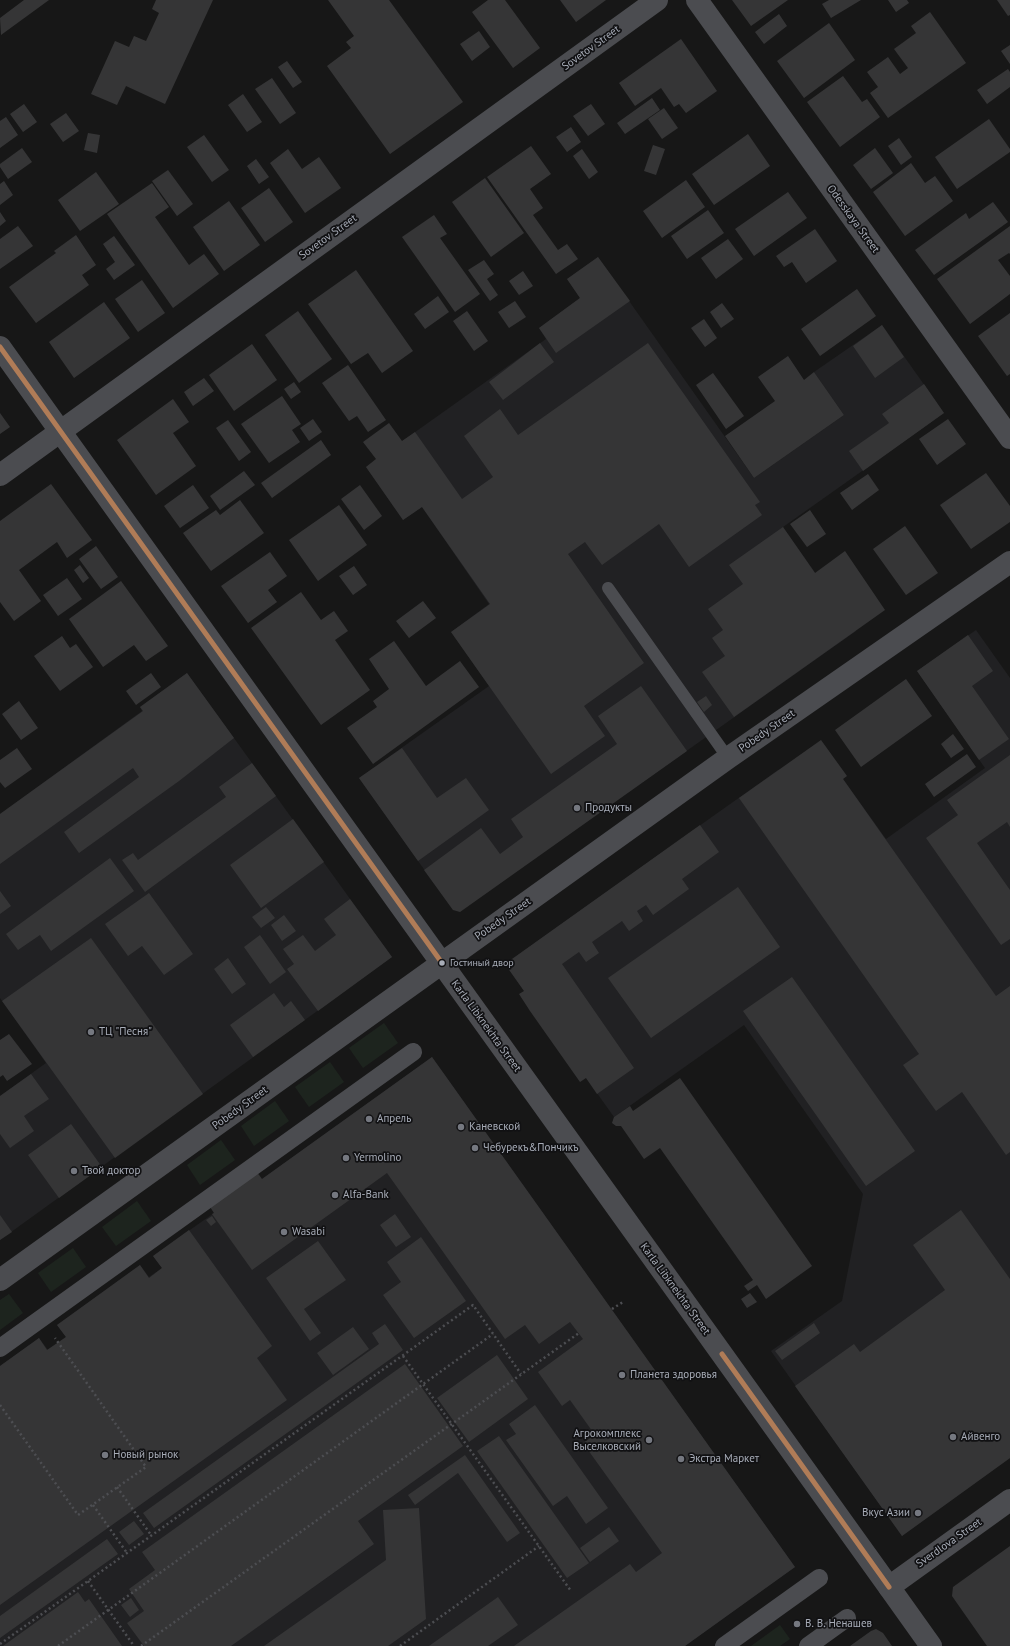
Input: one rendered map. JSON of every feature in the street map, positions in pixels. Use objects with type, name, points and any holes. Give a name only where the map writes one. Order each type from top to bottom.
[{"type":"street","name":"Sovetov Street","points":[[0,475],[657,0]]},
{"type":"street","name":"Odesskaya Street","points":[[696,0],[1010,438]]},
{"type":"street","name":"Karla Libknekhta Street","points":[[0,347],[931,1646]]},
{"type":"street","name":"Pobedy Street","points":[[0,1280],[728,758],[1010,562]]},
{"type":"street","points":[[0,1348],[413,1052]]},
{"type":"street","name":"Sverdlova Street","points":[[889,1587],[1010,1500]]},
{"type":"street","points":[[724,1646],[819,1578]]},
{"type":"street","points":[[808,1646],[847,1618]]},
{"type":"lane","points":[[608,588],[728,758]]},
{"type":"path","points":[[612,1309],[622,1302]]},
{"type":"path","points":[[0,1644],[473,1305],[521,1374]]},
{"type":"path","points":[[142,1646],[579,1333]]},
{"type":"path","points":[[58,1646],[493,1334]]},
{"type":"path","points":[[0,1405],[78,1515],[146,1467],[58,1343]]},
{"type":"path","points":[[403,1356],[570,1591]]},
{"type":"path","points":[[117,1487],[152,1535]]},
{"type":"path","points":[[93,1505],[127,1553]]},
{"type":"path","points":[[400,1646],[539,1546]]},
{"type":"path","points":[[88,1581],[134,1646]]},
{"type":"shaded area","points":[[598,257],[754,478],[844,415],[814,372],[882,325],[944,413],[783,527],[856,631],[644,781],[453,910],[359,778],[489,686],[451,632],[489,604],[422,507],[403,520],[366,467],[546,339],[539,328],[580,298],[567,279]]},
{"type":"shaded area","points":[[976,630],[1010,678],[1010,1458],[902,1536],[771,1351],[842,1301],[863,1194],[744,1025],[614,1117],[505,964],[778,770],[804,806],[843,779],[886,839],[985,768],[917,671]]},
{"type":"shaded area","points":[[187,673],[392,957],[0,1240],[0,1096],[46,1063],[0,998],[0,814],[142,711],[140,707]]},
{"type":"shaded area","points":[[384,1023],[398,1043],[363,1068],[349,1048]]},
{"type":"shaded area","points":[[432,1057],[795,1567],[685,1646],[0,1646],[0,1366],[39,1338],[48,1350],[66,1337],[57,1325],[140,1265],[149,1277],[162,1268],[153,1256],[214,1213],[207,1202],[262,1179]]},
{"type":"shaded area","points":[[330,1062],[344,1082],[309,1107],[295,1087]]},
{"type":"shaded area","points":[[275,1101],[289,1121],[254,1146],[241,1126]]},
{"type":"shaded area","points":[[221,1140],[235,1160],[200,1185],[187,1165]]},
{"type":"shaded area","points":[[137,1201],[151,1221],[116,1246],[102,1227]]},
{"type":"shaded area","points":[[73,1248],[86,1267],[51,1292],[38,1273]]},
{"type":"shaded area","points":[[9,1294],[23,1313],[0,1330],[0,1300]]},
{"type":"shaded area","points":[[780,1625],[790,1639],[780,1646],[751,1646]]},
{"type":"building","points":[[24,0],[49,0],[1,35],[0,18]]},
{"type":"building","points":[[156,0],[213,0],[165,104],[126,86],[117,105],[91,94],[115,41],[129,47],[134,36],[146,41],[159,13],[152,9]]},
{"type":"building","points":[[328,0],[389,0],[463,102],[390,154],[327,66],[351,48],[346,42],[354,36]]},
{"type":"building","points":[[488,0],[505,0],[540,48],[513,68],[472,12]]},
{"type":"building","points":[[560,0],[606,0],[576,22]]},
{"type":"building","points":[[732,0],[788,0],[751,26]]},
{"type":"building","points":[[829,0],[861,0],[831,18],[822,4]]},
{"type":"building","points":[[888,0],[907,0],[909,3],[896,12]]},
{"type":"building","points":[[997,0],[1010,0],[1010,15],[1008,16]]},
{"type":"building","points":[[930,12],[966,63],[888,118],[870,93],[878,87],[867,72],[888,57],[900,74],[908,68],[894,49],[916,33],[911,26]]},
{"type":"building","points":[[779,14],[787,26],[764,44],[755,32]]},
{"type":"building","points":[[829,23],[855,60],[804,98],[777,61]]},
{"type":"building","points":[[479,31],[490,47],[472,61],[460,44]]},
{"type":"building","points":[[681,39],[717,91],[686,113],[679,104],[674,107],[661,88],[635,106],[619,83]]},
{"type":"building","points":[[1010,45],[1010,64],[1001,51]]},
{"type":"building","points":[[287,61],[302,82],[293,88],[278,67]]},
{"type":"building","points":[[1008,69],[1010,72],[1010,87],[987,104],[977,90]]},
{"type":"building","points":[[843,76],[862,102],[867,99],[880,117],[840,147],[807,102]]},
{"type":"building","points":[[272,78],[296,113],[280,124],[255,89]]},
{"type":"building","points":[[243,94],[262,122],[247,132],[228,105]]},
{"type":"building","points":[[652,98],[660,110],[625,134],[617,123]]},
{"type":"building","points":[[24,104],[37,122],[23,132],[10,114]]},
{"type":"building","points":[[591,104],[605,124],[588,136],[573,116]]},
{"type":"building","points":[[664,108],[678,128],[662,139],[648,119]]},
{"type":"building","points":[[66,113],[79,131],[63,142],[50,124]]},
{"type":"building","points":[[6,117],[18,135],[0,148],[0,121]]},
{"type":"building","points":[[989,119],[1010,149],[1010,152],[957,189],[935,157]]},
{"type":"building","points":[[571,127],[581,142],[567,152],[556,137]]},
{"type":"building","points":[[88,133],[100,135],[97,153],[84,150]]},
{"type":"building","points":[[748,134],[770,166],[714,205],[692,174]]},
{"type":"building","points":[[204,135],[229,170],[212,182],[187,147]]},
{"type":"building","points":[[899,138],[912,157],[901,165],[888,146]]},
{"type":"building","points":[[653,145],[665,149],[656,175],[644,171]]},
{"type":"building","points":[[531,146],[551,174],[530,189],[543,208],[533,215],[558,250],[567,244],[578,259],[556,274],[487,177]]},
{"type":"building","points":[[22,148],[32,162],[8,179],[0,167],[0,164]]},
{"type":"building","points":[[875,148],[893,173],[871,189],[853,165]]},
{"type":"building","points":[[288,149],[302,169],[319,157],[341,188],[305,213],[270,163]]},
{"type":"building","points":[[582,149],[598,172],[589,179],[573,156]]},
{"type":"building","points":[[256,159],[269,177],[259,184],[247,166]]},
{"type":"building","points":[[911,163],[925,183],[935,176],[953,201],[905,236],[873,192]]},
{"type":"building","points":[[168,170],[193,204],[177,216],[152,181]]},
{"type":"building","points":[[96,172],[119,204],[80,231],[58,200]]},
{"type":"building","points":[[485,178],[524,233],[491,257],[452,202]]},
{"type":"building","points":[[686,180],[705,207],[662,238],[643,211]]},
{"type":"building","points":[[4,181],[13,195],[0,205],[0,184]]},
{"type":"building","points":[[152,183],[169,207],[155,217],[189,265],[204,254],[219,274],[173,308],[107,214]]},
{"type":"building","points":[[269,188],[293,222],[265,242],[241,208]]},
{"type":"building","points":[[788,192],[807,218],[754,256],[735,229]]},
{"type":"building","points":[[229,201],[260,245],[224,271],[193,227]]},
{"type":"building","points":[[993,202],[1008,222],[934,275],[915,250],[966,213],[969,219]]},
{"type":"building","points":[[708,210],[724,233],[687,259],[671,236]]},
{"type":"building","points":[[0,212],[6,221],[0,226]]},
{"type":"building","points":[[434,215],[447,234],[440,238],[480,294],[455,312],[402,237]]},
{"type":"building","points":[[18,226],[33,246],[0,269],[0,239]]},
{"type":"building","points":[[1010,226],[1010,254],[1009,253],[998,260],[1010,276],[1010,294],[970,324],[937,279]]},
{"type":"building","points":[[815,229],[837,261],[806,283],[792,262],[784,267],[776,256]]},
{"type":"building","points":[[76,235],[96,265],[82,275],[89,285],[36,323],[9,287],[56,253],[54,251]]},
{"type":"building","points":[[114,236],[135,265],[114,280],[106,269],[115,262],[103,244]]},
{"type":"building","points":[[728,239],[743,259],[716,279],[701,258]]},
{"type":"building","points":[[598,257],[630,301],[556,353],[539,328],[580,298],[567,279]]},
{"type":"building","points":[[484,260],[494,274],[487,279],[498,295],[490,301],[468,270]]},
{"type":"building","points":[[356,270],[413,351],[382,373],[368,353],[351,364],[308,304]]},
{"type":"building","points":[[523,271],[533,286],[519,295],[509,281]]},
{"type":"building","points":[[142,280],[165,313],[138,332],[115,299]]},
{"type":"building","points":[[857,289],[876,316],[820,356],[801,329]]},
{"type":"building","points":[[438,296],[449,312],[425,329],[414,314]]},
{"type":"building","points":[[515,301],[526,317],[509,328],[498,312]]},
{"type":"building","points":[[104,302],[130,338],[74,378],[49,342]]},
{"type":"building","points":[[722,303],[734,319],[721,328],[710,312]]},
{"type":"building","points":[[298,311],[332,359],[299,383],[265,335]]},
{"type":"building","points":[[467,311],[488,341],[474,351],[453,321]]},
{"type":"building","points":[[1010,313],[1010,374],[1007,376],[978,336]]},
{"type":"building","points":[[704,319],[717,338],[705,347],[691,328]]},
{"type":"building","points":[[882,325],[904,357],[875,378],[853,346]]},
{"type":"building","points":[[540,343],[554,362],[503,400],[489,382]]},
{"type":"building","points":[[648,343],[760,502],[755,505],[762,515],[689,567],[659,524],[602,565],[585,542],[568,554],[644,663],[584,706],[605,736],[551,774],[451,632],[490,604],[422,507],[403,520],[366,467],[376,459],[363,442],[389,423],[402,441],[415,432],[462,499],[493,477],[464,436],[500,409],[518,435]]},
{"type":"building","points":[[252,344],[277,380],[234,411],[209,375]]},
{"type":"building","points":[[788,356],[804,380],[814,372],[844,415],[754,478],[725,436],[775,401],[758,377]]},
{"type":"building","points":[[348,365],[386,420],[368,432],[357,416],[349,421],[322,383]]},
{"type":"building","points":[[713,373],[744,416],[726,429],[696,385]]},
{"type":"building","points":[[204,378],[214,391],[193,406],[184,392]]},
{"type":"building","points":[[294,382],[301,392],[291,399],[284,389]]},
{"type":"building","points":[[924,384],[944,413],[863,471],[849,451],[889,423],[882,414]]},
{"type":"building","points":[[282,396],[301,424],[292,430],[300,442],[269,463],[241,424]]},
{"type":"building","points":[[173,399],[189,422],[173,433],[196,466],[156,495],[117,440]]},
{"type":"building","points":[[0,413],[10,427],[0,434]]},
{"type":"building","points":[[313,419],[322,432],[309,441],[300,428]]},
{"type":"building","points":[[948,419],[966,444],[937,465],[919,439]]},
{"type":"building","points":[[228,420],[251,452],[239,461],[216,428]]},
{"type":"building","points":[[321,440],[331,455],[272,498],[261,483]]},
{"type":"building","points":[[244,471],[255,485],[220,510],[210,496]]},
{"type":"building","points":[[986,473],[1010,506],[1010,522],[971,549],[940,505]]},
{"type":"building","points":[[868,474],[879,490],[852,510],[840,493]]},
{"type":"building","points":[[51,484],[92,540],[67,558],[57,542],[19,570],[41,601],[14,621],[0,602],[0,521]]},
{"type":"building","points":[[193,485],[209,508],[180,528],[164,506]]},
{"type":"building","points":[[360,485],[382,516],[364,530],[341,499]]},
{"type":"building","points":[[240,500],[264,533],[211,571],[183,533],[216,510],[220,515]]},
{"type":"building","points":[[339,505],[367,545],[318,581],[289,540]]},
{"type":"building","points":[[810,510],[826,534],[807,547],[790,524]]},
{"type":"building","points":[[905,526],[938,573],[906,595],[873,549]]},
{"type":"building","points":[[783,527],[815,573],[845,551],[885,610],[734,717],[702,672],[725,656],[712,638],[723,630],[708,609],[743,584],[729,565]]},
{"type":"building","points":[[96,546],[118,577],[101,589],[79,559]]},
{"type":"building","points":[[270,552],[287,576],[268,590],[277,602],[248,623],[221,586]]},
{"type":"building","points":[[80,565],[89,578],[83,583],[74,570]]},
{"type":"building","points":[[354,566],[367,585],[353,595],[339,576]]},
{"type":"building","points":[[67,578],[82,599],[58,616],[43,595]]},
{"type":"building","points":[[121,581],[168,646],[146,661],[134,645],[103,667],[69,619]]},
{"type":"building","points":[[301,592],[321,620],[334,611],[348,631],[335,640],[370,690],[321,725],[251,628]]},
{"type":"building","points":[[423,601],[436,618],[409,638],[396,621]]},
{"type":"building","points":[[968,635],[993,671],[972,686],[1009,739],[979,760],[917,671]]},
{"type":"building","points":[[62,636],[70,648],[76,644],[93,667],[60,691],[34,656]]},
{"type":"building","points":[[394,641],[426,686],[460,661],[479,687],[373,764],[347,728],[377,707],[373,701],[389,689],[369,659]]},
{"type":"building","points":[[151,673],[161,687],[136,705],[126,691]]},
{"type":"building","points":[[187,673],[234,738],[179,781],[79,853],[64,832],[139,777],[133,768],[0,864],[0,814],[143,711],[140,707]]},
{"type":"building","points":[[906,679],[932,716],[861,767],[835,730]]},
{"type":"building","points":[[641,686],[687,751],[460,912],[453,910],[424,870],[481,828],[500,854],[523,837],[511,819],[617,744],[598,716]]},
{"type":"building","points":[[706,696],[712,705],[704,712],[697,702]]},
{"type":"building","points":[[19,701],[38,728],[21,740],[2,714]]},
{"type":"building","points":[[953,734],[964,749],[951,758],[941,744]]},
{"type":"building","points":[[821,740],[847,776],[843,779],[996,996],[1010,986],[1010,1152],[1006,1155],[962,1092],[936,1111],[903,1065],[919,1054],[739,798]]},
{"type":"building","points":[[17,748],[32,769],[5,788],[0,782],[0,760]]},
{"type":"building","points":[[402,748],[437,798],[466,778],[489,810],[418,861],[359,778]]},
{"type":"building","points":[[967,754],[976,767],[934,797],[925,784]]},
{"type":"building","points":[[1010,755],[1010,827],[1007,822],[977,843],[1010,890],[1010,939],[1001,945],[926,838],[958,815],[947,800]]},
{"type":"building","points":[[252,763],[276,796],[145,892],[122,860],[133,853],[138,860],[226,797],[219,787]]},
{"type":"building","points":[[293,819],[324,862],[261,908],[230,865]]},
{"type":"building","points":[[700,825],[719,852],[682,879],[689,889],[653,915],[646,905],[637,911],[643,921],[629,931],[622,921],[592,942],[599,953],[586,962],[579,952],[562,964],[634,1068],[597,1094],[586,1078],[580,1082],[519,994],[524,991],[505,964]]},
{"type":"building","points":[[110,858],[134,891],[51,951],[40,935],[18,950],[6,934]]},
{"type":"building","points":[[738,887],[780,947],[651,1038],[608,978]]},
{"type":"building","points":[[0,891],[11,906],[0,914]]},
{"type":"building","points":[[149,893],[193,954],[164,975],[142,946],[128,956],[105,924]]},
{"type":"building","points":[[350,899],[392,957],[318,1011],[287,969],[294,964],[283,949],[303,935],[315,951],[336,935],[324,919]]},
{"type":"building","points":[[266,907],[275,918],[261,928],[252,917]]},
{"type":"building","points":[[284,915],[296,931],[282,941],[271,925]]},
{"type":"building","points":[[260,935],[286,972],[270,984],[244,947]]},
{"type":"building","name":"ТЦ \"Песня\"","points":[[91,938],[203,1094],[115,1158],[2,1001]]},
{"type":"building","points":[[228,958],[246,984],[232,994],[214,969]]},
{"type":"building","points":[[792,977],[915,1151],[866,1186],[743,1011]]},
{"type":"building","points":[[274,993],[284,1007],[291,1001],[305,1020],[253,1057],[230,1025]]},
{"type":"building","points":[[9,1034],[32,1064],[7,1081],[3,1075],[0,1077],[0,1040]]},
{"type":"building","points":[[432,1057],[795,1567],[685,1646],[514,1646],[630,1564],[636,1572],[662,1553],[583,1443],[595,1435],[570,1400],[562,1406],[538,1372],[583,1339],[570,1322],[539,1344],[525,1325],[505,1339],[387,1173],[252,1270],[212,1214],[214,1213],[207,1202],[254,1168],[262,1179]]},
{"type":"building","points":[[31,1074],[49,1099],[24,1116],[34,1131],[10,1148],[0,1134],[0,1096]]},
{"type":"building","points":[[680,1078],[812,1266],[766,1299],[757,1285],[748,1291],[744,1286],[753,1280],[660,1148],[644,1159],[621,1126],[616,1126],[612,1123],[614,1117],[630,1106],[633,1111]]},
{"type":"building","points":[[71,1124],[102,1167],[59,1198],[28,1155]]},
{"type":"building","points":[[961,1210],[1010,1279],[1010,1458],[902,1536],[795,1386],[854,1344],[860,1352],[945,1290],[913,1245]]},
{"type":"building","points":[[395,1214],[411,1237],[396,1247],[380,1225]]},
{"type":"building","points":[[0,1215],[12,1232],[0,1240]]},
{"type":"building","points":[[212,1216],[216,1222],[211,1226],[206,1220]]},
{"type":"building","name":"Новый рынок","points":[[189,1230],[272,1346],[257,1358],[287,1400],[0,1605],[0,1366],[39,1338],[47,1350],[66,1337],[57,1325],[140,1265],[149,1278],[162,1268],[153,1256]]},
{"type":"building","points":[[421,1237],[466,1301],[414,1338],[383,1295],[401,1282],[387,1262]]},
{"type":"building","points":[[318,1241],[346,1280],[304,1309],[321,1333],[310,1341],[266,1278]]},
{"type":"building","points":[[750,1293],[757,1302],[747,1308],[741,1299]]},
{"type":"building","points":[[814,1323],[820,1333],[782,1360],[775,1351]]},
{"type":"building","points":[[385,1324],[403,1350],[154,1528],[143,1513],[379,1344],[372,1333]]},
{"type":"building","points":[[353,1327],[369,1349],[333,1375],[317,1353]]},
{"type":"building","points":[[497,1355],[528,1399],[469,1442],[437,1398]]},
{"type":"building","points":[[405,1364],[463,1446],[358,1521],[374,1544],[231,1646],[144,1646],[127,1623],[144,1611],[129,1589],[155,1570],[142,1552]]},
{"type":"building","points":[[535,1405],[608,1508],[586,1524],[567,1496],[553,1506],[506,1440],[516,1434],[509,1424]]},
{"type":"building","points":[[499,1436],[589,1563],[567,1578],[477,1451]]},
{"type":"building","points":[[465,1455],[520,1533],[507,1542],[458,1473],[415,1505],[408,1495]]},
{"type":"building","points":[[419,1508],[426,1619],[388,1646],[264,1646],[386,1560],[383,1510]]},
{"type":"building","points":[[134,1521],[144,1534],[129,1545],[119,1532]]},
{"type":"building","points":[[609,1527],[619,1541],[590,1562],[580,1548]]},
{"type":"building","points":[[107,1539],[118,1554],[0,1638],[0,1616]]},
{"type":"building","points":[[1010,1546],[1010,1646],[987,1646],[952,1596],[953,1587]]},
{"type":"building","points":[[78,1592],[85,1602],[89,1599],[122,1646],[3,1646]]},
{"type":"building","points":[[498,1597],[518,1625],[488,1646],[429,1646]]},
{"type":"building","points":[[131,1598],[139,1610],[130,1617],[121,1605]]},
{"type":"building","points":[[876,1629],[883,1633],[892,1646],[850,1646],[871,1631]]},
{"type":"transit line","points":[[0,347],[442,963]]},
{"type":"transit line","points":[[722,1354],[889,1587]]},
{"type":"place","name":"Продукты","points":[[577,808]]},
{"type":"place","name":"Гостиный двор","points":[[442,963]]},
{"type":"place","name":"ТЦ \"Песня\"","points":[[91,1032]]},
{"type":"place","name":"Апрель","points":[[369,1119]]},
{"type":"place","name":"Каневской","points":[[461,1127]]},
{"type":"place","name":"Чебурекъ&Пончикъ","points":[[475,1148]]},
{"type":"place","name":"Yermolino","points":[[346,1158]]},
{"type":"place","name":"Твой доктор","points":[[74,1171]]},
{"type":"place","name":"Alfa-Bank","points":[[335,1195]]},
{"type":"place","name":"Wasabi","points":[[284,1232]]},
{"type":"place","name":"Планета здоровья","points":[[622,1375]]},
{"type":"place","name":"Айвенго","points":[[953,1437]]},
{"type":"place","name":"Агрокомплекс Выселковский","points":[[649,1440]]},
{"type":"place","name":"Новый рынок","points":[[105,1455]]},
{"type":"place","name":"Экстра Маркет","points":[[681,1459]]},
{"type":"place","name":"Вкус Азии","points":[[918,1513]]},
{"type":"place","name":"В. В. Ненашев","points":[[797,1624]]}]
